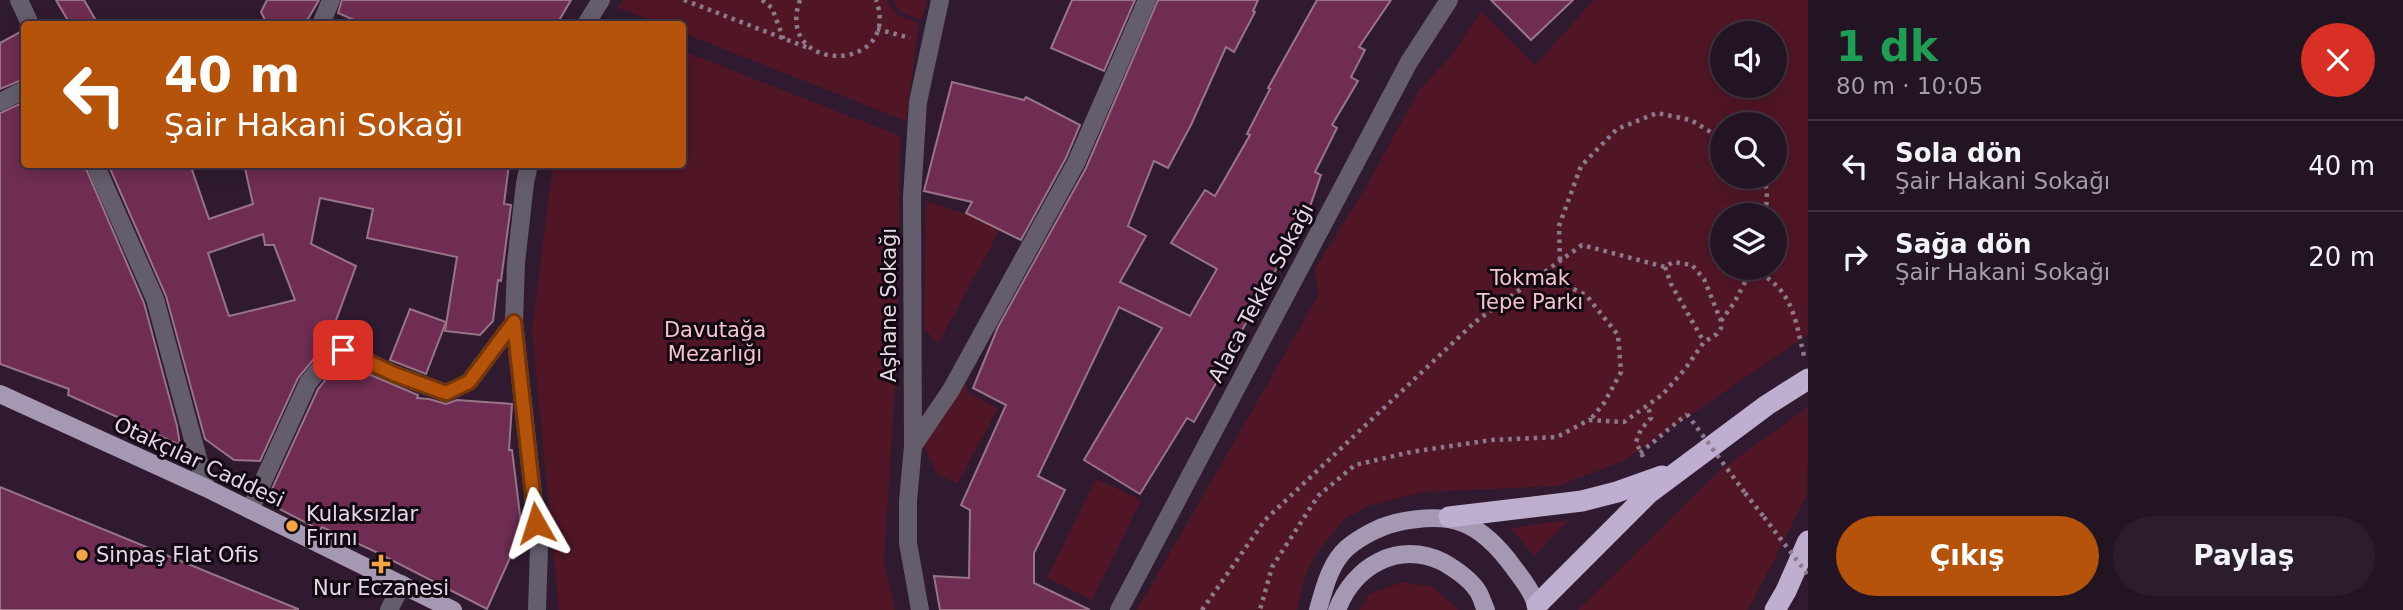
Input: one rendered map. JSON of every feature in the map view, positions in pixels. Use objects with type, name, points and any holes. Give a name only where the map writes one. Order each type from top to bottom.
[{"type":"highway","points":[[1536,608],[1619,522],[1680,469],[1767,405],[1808,379]]},
{"type":"highway","points":[[1449,517],[1582,501],[1646,483],[1680,469]]},
{"type":"highway","points":[[1776,610],[1808,541]]},
{"type":"main road","name":"Otakçılar Caddesi","points":[[0,394],[206,488],[402,584],[426,604],[453,610]]},
{"type":"main road","points":[[1318,610],[1330,572],[1346,548],[1389,524],[1414,518],[1449,517],[1485,535],[1502,552],[1524,581],[1536,608]]},
{"type":"main road","points":[[1337,610],[1354,581],[1380,559],[1395,554],[1412,553],[1436,559],[1455,569],[1477,590],[1486,610]]},
{"type":"street","points":[[19,0],[29,21]]},
{"type":"street","points":[[322,21],[331,0]]},
{"type":"street","points":[[588,21],[601,0]]},
{"type":"street","name":"Aşhane Sokağı","points":[[920,610],[908,544],[908,501],[913,446],[912,197],[918,102],[940,0]]},
{"type":"street","points":[[913,446],[951,390],[1076,163],[1147,0]]},
{"type":"street","name":"Alaca Tekke Sokağı","points":[[1119,610],[1409,62],[1449,0]]},
{"type":"street","points":[[0,102],[21,92]]},
{"type":"street","points":[[97,168],[155,299],[206,488]]},
{"type":"street","points":[[528,168],[516,263],[514,322],[539,548],[537,610]]},
{"type":"street","points":[[250,510],[308,383],[334,351],[343,350],[394,374],[446,393],[469,382],[514,322]]},
{"type":"street","points":[[389,610],[402,584]]},
{"type":"path","points":[[684,0],[827,56],[841,58],[854,55],[866,47],[875,36],[879,23],[876,0]]},
{"type":"path","points":[[762,0],[772,8],[784,40]]},
{"type":"path","points":[[800,0],[796,16],[798,29],[804,41],[814,50]]},
{"type":"path","points":[[877,29],[931,43]]},
{"type":"path","points":[[1560,261],[1559,226],[1581,166],[1617,129],[1657,113],[1691,120],[1710,132]]},
{"type":"path","points":[[1202,610],[1265,520],[1475,322],[1582,245],[1665,267],[1673,262],[1692,265],[1704,279],[1721,321],[1721,328],[1704,342],[1685,369],[1662,395],[1648,406],[1624,422],[1590,420]]},
{"type":"path","points":[[1665,267],[1671,284],[1704,342]]},
{"type":"path","points":[[1260,610],[1272,567],[1318,496],[1355,465],[1411,452],[1492,440],[1557,437],[1590,420],[1604,403],[1621,372],[1618,335],[1586,295],[1542,274]]},
{"type":"path","points":[[1721,321],[1746,280]]},
{"type":"path","points":[[1771,280],[1791,303],[1805,357]]},
{"type":"path","points":[[1648,406],[1651,418],[1641,429],[1636,442],[1640,453],[1687,414],[1808,575]]},
{"type":"green space","points":[[623,0],[887,0],[898,15],[919,23],[906,121],[686,34],[686,21],[653,21],[618,8]]},
{"type":"green space","points":[[893,0],[927,0],[921,20],[901,12]]},
{"type":"green space","name":"Tokmak Tepe Parkı","points":[[1594,0],[1808,0],[1808,335],[1623,461],[1558,486],[1422,492],[1368,506],[1343,520],[1316,554],[1306,574],[1297,610],[1137,610],[1318,296],[1315,269],[1366,187],[1419,90],[1451,56],[1481,11],[1535,65]]},
{"type":"green space","name":"Davutağa Mezarlığı","points":[[686,52],[900,136],[898,339],[884,561],[895,610],[559,610],[532,330],[553,168],[686,168]]},
{"type":"green space","points":[[926,201],[1002,226],[938,344],[924,328]]},
{"type":"green space","points":[[965,383],[969,393],[998,408],[957,484],[936,473],[922,442]]},
{"type":"green space","points":[[1808,407],[1807,495],[1748,610],[1578,610],[1719,471]]},
{"type":"green space","points":[[1096,479],[1141,500],[1092,600],[1047,578]]},
{"type":"green space","points":[[1569,520],[1534,556],[1511,528]]},
{"type":"green space","points":[[1403,582],[1433,587],[1458,610],[1359,610],[1369,594]]},
{"type":"building","points":[[56,0],[84,0],[96,21],[68,21]]},
{"type":"building","points":[[267,0],[319,0],[307,21],[266,21],[261,12]]},
{"type":"building","points":[[342,0],[571,0],[559,21],[356,21],[338,13]]},
{"type":"building","points":[[1072,0],[1135,0],[1104,71],[1051,48]]},
{"type":"building","points":[[1158,0],[1258,0],[1253,11],[1255,12],[1234,52],[1226,47],[1191,125],[1168,168],[1154,161],[1128,226],[1146,236],[1120,282],[1190,316],[1217,269],[1171,243],[1205,190],[1215,196],[1250,135],[1247,134],[1270,89],[1268,88],[1317,0],[1391,0],[1359,47],[1365,50],[1351,77],[1358,81],[1332,125],[1337,128],[1315,172],[1321,175],[1308,212],[1194,422],[1187,418],[1140,494],[1084,460],[1162,328],[1119,307],[1038,476],[1065,490],[1034,553],[1034,583],[1090,610],[940,610],[934,576],[969,578],[970,510],[961,505],[1006,405],[973,388],[998,327],[1086,168]]},
{"type":"building","points":[[1491,0],[1573,0],[1531,40]]},
{"type":"building","points":[[21,32],[21,80],[0,89],[0,43]]},
{"type":"building","points":[[952,82],[1024,100],[1026,97],[1080,125],[1066,158],[1021,240],[966,213],[972,202],[924,191]]},
{"type":"building","points":[[21,103],[21,168],[86,168],[144,303],[180,445],[68,395],[69,389],[0,364],[0,113]]},
{"type":"building","points":[[110,168],[191,168],[209,219],[253,204],[245,168],[508,168],[504,204],[511,205],[501,281],[498,280],[493,321],[480,335],[445,331],[457,257],[367,238],[373,209],[320,198],[311,244],[356,266],[328,342],[298,378],[260,461],[234,460],[205,439],[166,296]],"holes":[[[263,234],[265,245],[274,245],[295,300],[229,316],[208,253]]]},
{"type":"building","points":[[410,309],[446,322],[426,374],[390,360]]},
{"type":"building","points":[[340,362],[418,395],[417,398],[446,404],[457,400],[512,404],[509,450],[512,450],[522,531],[487,609],[376,552],[322,527],[320,530],[266,502],[318,389]]},
{"type":"building","name":"Sinpaş Flat Ofis","points":[[0,487],[298,609],[298,610],[0,610]]},
{"type":"place","name":"Kulaksızlar Fırını","points":[[292,526]]},
{"type":"place","name":"Sinpaş Flat Ofis","points":[[82,555]]},
{"type":"place","name":"Nur Eczanesi","points":[[381,564]]},
{"type":"route","points":[[343,350],[394,374],[446,393],[469,382],[514,322],[536,523]]}]
